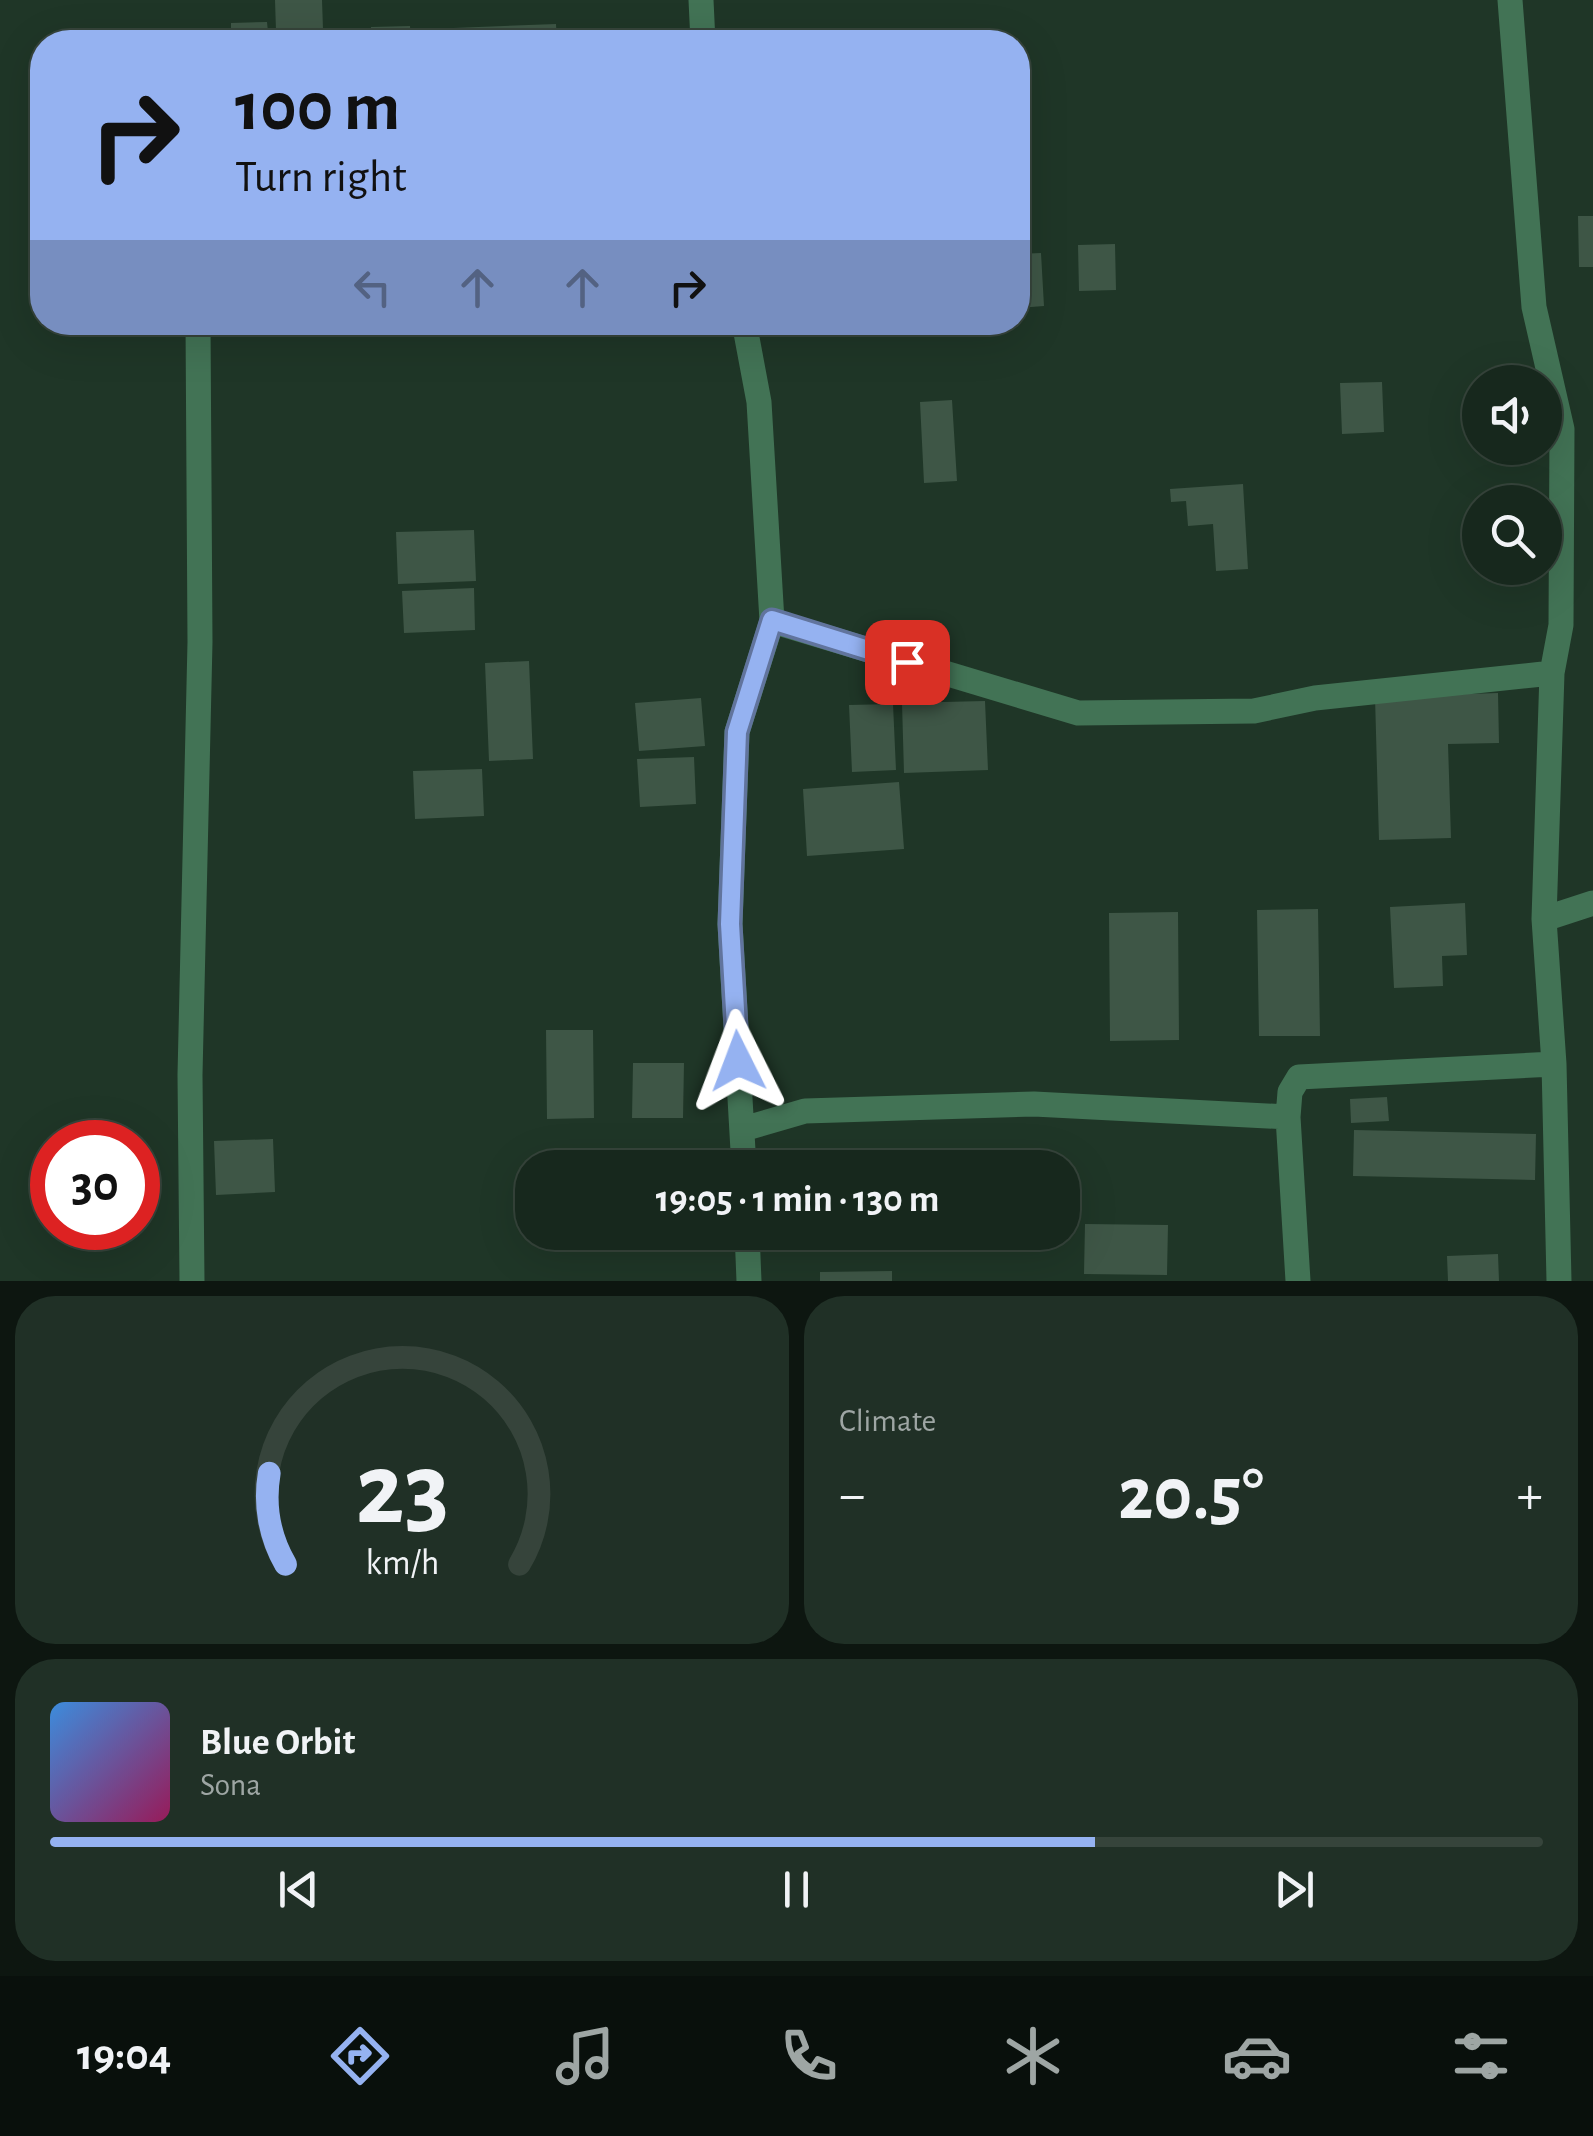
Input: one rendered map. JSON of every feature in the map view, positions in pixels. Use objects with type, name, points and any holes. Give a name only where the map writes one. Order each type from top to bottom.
[{"type":"street","points":[[701,0],[703,30]]},
{"type":"street","points":[[1510,0],[1534,307],[1562,428],[1561,625],[1552,673],[1544,919],[1554,1064],[1559,1281]]},
{"type":"street","points":[[192,1281],[190,1074],[200,642],[198,335]]},
{"type":"street","points":[[744,1150],[730,924],[737,732],[772,620],[759,402],[746,335]]},
{"type":"street","points":[[772,620],[1078,713],[1254,710],[1315,698],[1552,673]]},
{"type":"street","points":[[1544,919],[1593,903]]},
{"type":"street","points":[[1298,1281],[1288,1117],[1290,1092],[1299,1076],[1554,1064]]},
{"type":"street","points":[[743,1129],[804,1112],[1034,1104],[1288,1117]]},
{"type":"street","points":[[748,1250],[749,1281]]},
{"type":"building","points":[[275,0],[322,0],[323,29],[276,30]]},
{"type":"building","points":[[267,22],[268,30],[231,30],[231,23]]},
{"type":"building","points":[[556,24],[556,30],[453,30]]},
{"type":"building","points":[[410,26],[410,30],[371,30]]},
{"type":"building","points":[[1578,216],[1593,216],[1593,267],[1579,267]]},
{"type":"building","points":[[1115,244],[1116,290],[1079,291],[1078,245]]},
{"type":"building","points":[[1030,253],[1041,253],[1044,306],[1030,307]]},
{"type":"building","points":[[1382,382],[1384,432],[1342,434],[1340,383]]},
{"type":"building","points":[[952,400],[957,481],[924,483],[920,402]]},
{"type":"building","points":[[1243,484],[1248,569],[1216,571],[1213,524],[1188,526],[1186,501],[1171,502],[1170,489]]},
{"type":"building","points":[[474,530],[476,581],[398,584],[396,532]]},
{"type":"building","points":[[474,588],[475,630],[404,633],[402,591]]},
{"type":"building","points":[[529,661],[533,759],[489,761],[485,663]]},
{"type":"building","points":[[1498,693],[1499,743],[1448,744],[1451,838],[1379,840],[1375,697]]},
{"type":"building","points":[[701,698],[705,746],[639,751],[635,703]]},
{"type":"building","points":[[985,701],[988,770],[904,773],[902,703]]},
{"type":"building","points":[[893,704],[896,770],[852,772],[849,705]]},
{"type":"building","points":[[694,757],[696,804],[640,807],[637,759]]},
{"type":"building","points":[[482,769],[484,816],[415,819],[413,771]]},
{"type":"building","points":[[899,782],[904,849],[807,856],[803,789]]},
{"type":"building","points":[[1465,903],[1467,955],[1442,956],[1443,986],[1394,988],[1390,907]]},
{"type":"building","points":[[1318,909],[1320,1036],[1259,1036],[1257,910]]},
{"type":"building","points":[[1178,912],[1179,1040],[1110,1041],[1109,913]]},
{"type":"building","points":[[546,1030],[593,1030],[594,1118],[547,1119]]},
{"type":"building","points":[[633,1063],[684,1063],[683,1118],[632,1118]]},
{"type":"building","points":[[1387,1097],[1389,1121],[1351,1123],[1350,1099]]},
{"type":"building","points":[[1354,1130],[1536,1134],[1535,1180],[1353,1176]]},
{"type":"building","points":[[273,1139],[275,1192],[216,1195],[214,1141]]},
{"type":"building","points":[[1085,1224],[1168,1225],[1167,1275],[1084,1274]]},
{"type":"building","points":[[1498,1254],[1499,1281],[1448,1281],[1447,1256]]},
{"type":"building","points":[[892,1271],[892,1281],[820,1281],[820,1272]]},
{"type":"route","points":[[738,1061],[730,924],[737,732],[772,620],[907,662]]}]
